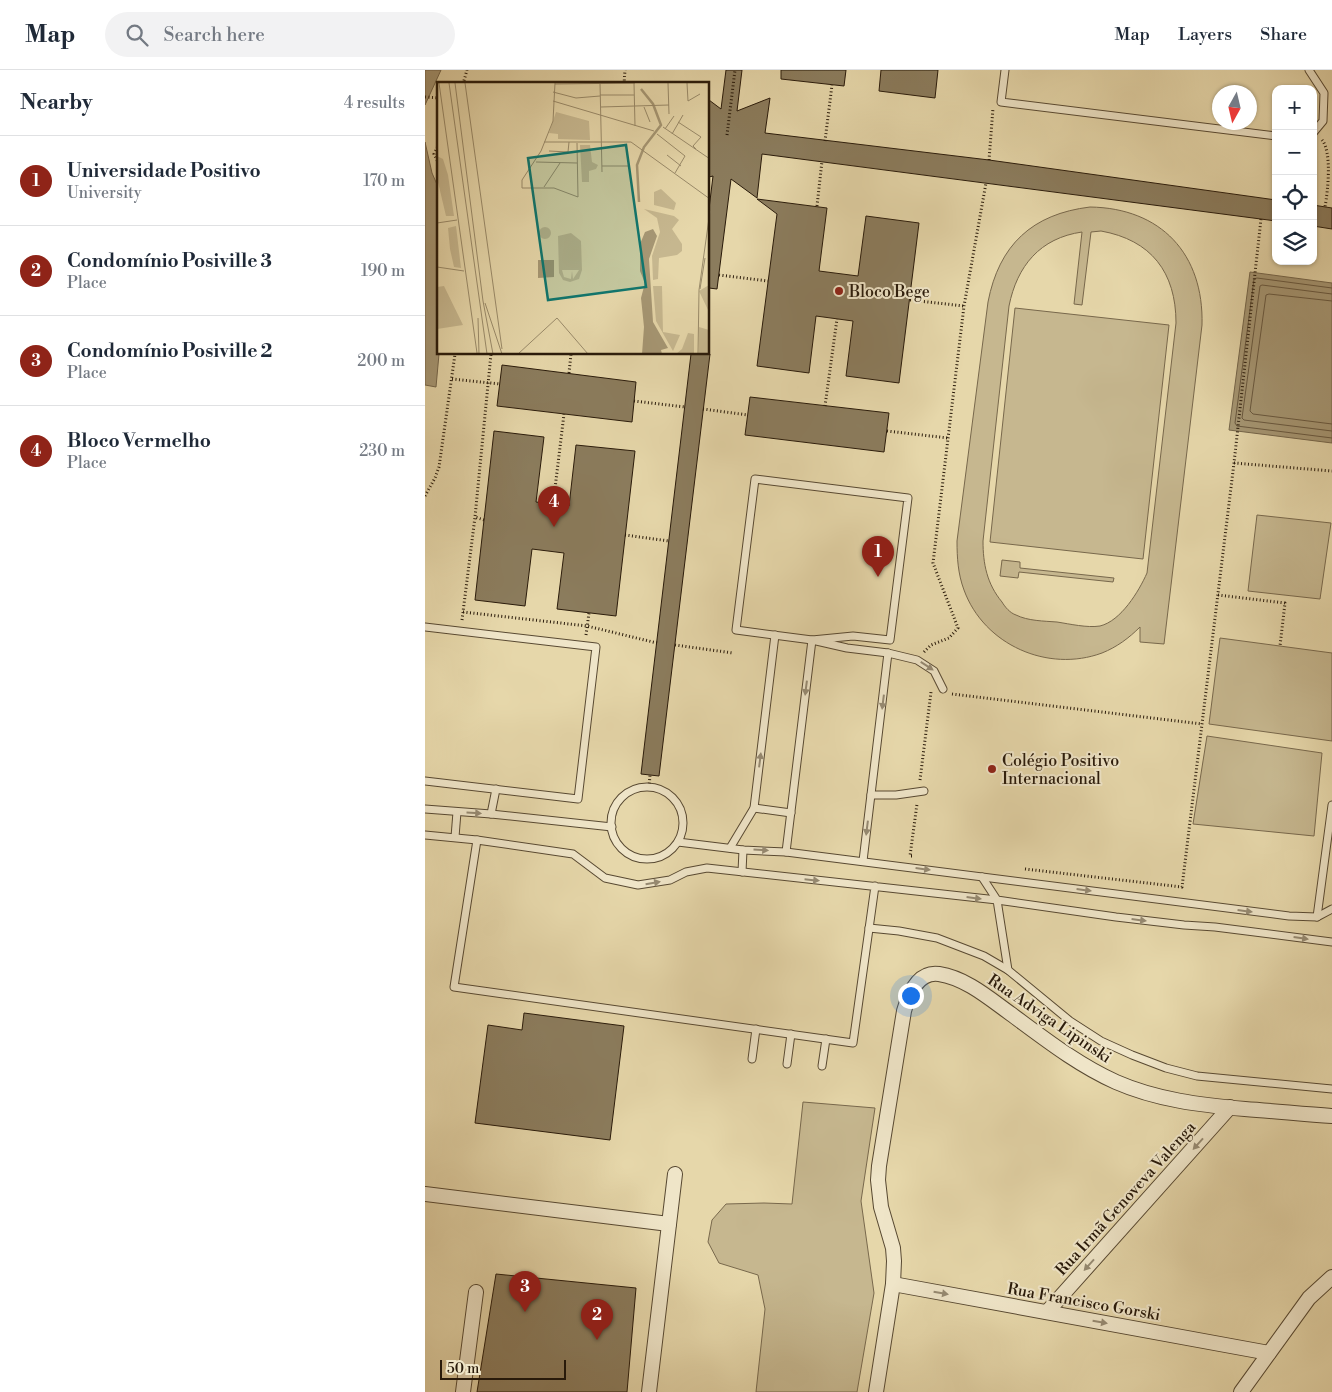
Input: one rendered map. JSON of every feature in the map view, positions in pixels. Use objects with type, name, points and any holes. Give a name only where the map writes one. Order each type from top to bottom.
[{"type":"street","name":"Rua Adviga Lipinski","points":[[893,1284],[893,1248],[881,1207],[878,1180],[879,1166],[904,1011],[911,992],[918,981],[927,975],[938,974],[952,977],[971,986],[1067,1054],[1116,1082],[1136,1090],[1167,1099],[1198,1104],[1332,1116]]},
{"type":"street","name":"Rua Irmã Genoveva Valenga","points":[[1047,1312],[1230,1107]]},
{"type":"street","points":[[649,1392],[675,1174]]},
{"type":"street","points":[[425,1194],[669,1224]]},
{"type":"street","points":[[1241,1392],[1309,1298],[1332,1277]]},
{"type":"street","name":"Rua Francisco Gorski","points":[[893,1284],[1269,1353]]},
{"type":"street","points":[[876,1392],[893,1284]]},
{"type":"street","points":[[463,1392],[475,1292]]},
{"type":"lane","points":[[1005,70],[1001,102],[1272,136]]},
{"type":"lane","points":[[1309,70],[1324,93],[1323,121],[1316,130]]},
{"type":"lane","points":[[812,640],[853,636],[891,640],[909,498],[755,479],[736,630],[812,640],[917,660],[934,671],[941,691]]},
{"type":"lane","points":[[425,627],[596,647],[579,799],[425,781]]},
{"type":"lane","points":[[730,848],[754,808],[775,635]]},
{"type":"lane","points":[[786,852],[812,640]]},
{"type":"lane","points":[[863,861],[888,653]]},
{"type":"lane","points":[[649,787],[665,791],[675,798],[681,808],[684,820],[683,832],[671,851],[661,857],[650,859],[639,858],[629,854],[620,847],[614,838],[611,827],[614,809],[625,794],[633,789],[649,787]]},
{"type":"lane","points":[[491,814],[496,789]]},
{"type":"lane","points":[[871,796],[921,791]]},
{"type":"lane","points":[[1317,917],[1332,805]]},
{"type":"lane","points":[[754,808],[791,813]]},
{"type":"lane","points":[[425,809],[611,827]]},
{"type":"lane","points":[[455,837],[457,812]]},
{"type":"lane","points":[[425,835],[455,837],[573,854],[605,878],[638,885],[670,880],[686,872],[707,868],[997,900],[1116,917],[1332,942]]},
{"type":"lane","points":[[477,840],[454,987],[853,1043],[875,886]]},
{"type":"lane","points":[[678,842],[863,861],[1289,916],[1317,917],[1332,909]]},
{"type":"lane","points":[[741,872],[743,850]]},
{"type":"lane","points":[[982,877],[997,900],[1008,970]]},
{"type":"lane","points":[[869,928],[937,938],[984,956],[1008,970],[1070,1021],[1101,1041],[1166,1068],[1197,1076],[1332,1090]]},
{"type":"lane","points":[[752,1059],[756,1029]]},
{"type":"lane","points":[[787,1064],[791,1034]]},
{"type":"lane","points":[[823,1066],[826,1039]]},
{"type":"path","points":[[727,135],[735,70]]},
{"type":"path","points":[[825,141],[832,85]]},
{"type":"path","points":[[989,160],[993,101]]},
{"type":"path","points":[[1317,136],[1326,144],[1331,168],[1325,207]]},
{"type":"path","points":[[437,148],[434,154],[437,160]]},
{"type":"path","points":[[817,206],[823,162]]},
{"type":"path","points":[[917,660],[931,645],[949,638],[958,628],[933,563],[964,306],[986,183]]},
{"type":"path","points":[[1017,868],[1182,887],[1234,463],[1261,219]]},
{"type":"path","points":[[719,275],[768,282]]},
{"type":"path","points":[[910,300],[964,306]]},
{"type":"path","points":[[825,406],[837,319]]},
{"type":"path","points":[[425,496],[439,467],[455,355]]},
{"type":"path","points":[[460,631],[475,517],[491,355]]},
{"type":"path","points":[[569,373],[571,355]]},
{"type":"path","points":[[452,379],[500,384]]},
{"type":"path","points":[[634,401],[685,407]]},
{"type":"path","points":[[703,409],[748,415]]},
{"type":"path","points":[[553,504],[564,414]]},
{"type":"path","points":[[887,431],[948,438]]},
{"type":"path","points":[[1234,463],[1332,472]]},
{"type":"path","points":[[475,517],[484,520]]},
{"type":"path","points":[[625,535],[669,541]]},
{"type":"path","points":[[1218,595],[1285,603],[1281,646]]},
{"type":"path","points":[[463,612],[587,626],[657,642]]},
{"type":"path","points":[[585,646],[589,613]]},
{"type":"path","points":[[675,645],[733,653]]},
{"type":"path","points":[[920,857],[911,856],[921,791],[931,691],[1202,724]]},
{"type":"path","points":[[649,787],[650,775]]},
{"type":"shaded area","points":[[1090,207],[1115,209],[1138,216],[1157,226],[1173,240],[1186,257],[1195,277],[1201,300],[1202,325],[1164,644],[1140,642],[1140,627],[1123,642],[1102,653],[1081,658],[1060,659],[1020,650],[986,626],[973,609],[964,590],[958,566],[957,541],[988,302],[993,282],[1000,264],[1021,236],[1035,225],[1069,211]],"holes":[[[1101,231],[1119,235],[1134,242],[1157,261],[1171,288],[1175,305],[1176,323],[1147,573],[1122,612],[1108,623],[1100,626],[1084,626],[1026,618],[1010,611],[997,595],[989,581],[983,549],[1009,306],[1018,278],[1033,256],[1054,240],[1082,232],[1074,304],[1082,305],[1091,232]]]},
{"type":"shaded area","points":[[1015,308],[1169,325],[1143,559],[990,542]]},
{"type":"shaded area","points":[[1257,515],[1331,523],[1320,599],[1248,591]]},
{"type":"shaded area","points":[[1002,560],[1020,562],[1020,568],[1114,578],[1113,582],[1019,572],[1018,578],[1000,576]]},
{"type":"shaded area","points":[[1220,638],[1332,653],[1332,741],[1209,724]]},
{"type":"shaded area","points":[[1207,736],[1322,753],[1314,836],[1193,824]]},
{"type":"shaded area","points":[[803,1102],[875,1108],[861,1201],[874,1293],[857,1392],[756,1392],[765,1309],[758,1275],[719,1263],[708,1242],[712,1220],[726,1204],[792,1204]]},
{"type":"water","points":[[425,70],[441,70],[425,105]]},
{"type":"water","points":[[425,142],[432,173],[437,184],[437,355],[439,355],[436,387],[425,385]]},
{"type":"water","points":[[1250,272],[1332,283],[1332,443],[1229,430]]},
{"type":"building","points":[[726,70],[742,70],[737,111],[770,98],[765,133],[989,160],[1272,199],[1272,220],[762,154],[757,198],[731,179],[717,289],[710,288],[710,201],[713,176],[710,177],[710,101],[721,109]]},
{"type":"building","points":[[781,70],[846,70],[844,86],[781,79]]},
{"type":"building","points":[[881,70],[938,70],[935,98],[879,91]]},
{"type":"building","name":"Bloco Bege","points":[[757,199],[827,208],[819,271],[858,276],[866,216],[919,223],[899,383],[846,376],[853,321],[816,316],[809,373],[757,366],[777,214]]},
{"type":"building","points":[[1317,206],[1332,208],[1332,229],[1317,227]]},
{"type":"building","points":[[691,355],[710,355],[659,776],[641,774]]},
{"type":"building","points":[[502,365],[636,382],[632,422],[497,406]]},
{"type":"building","points":[[750,397],[889,413],[884,452],[745,435]]},
{"type":"building","points":[[494,431],[544,437],[536,502],[569,506],[576,445],[635,451],[616,616],[557,609],[564,553],[532,549],[525,606],[475,600]]},
{"type":"building","points":[[524,1013],[624,1026],[610,1140],[475,1123],[488,1025],[522,1030]]},
{"type":"building","points":[[496,1274],[636,1288],[627,1392],[477,1392]]},
{"type":"place","name":"Bloco Bege","points":[[839,291]]},
{"type":"place","name":"Bloco Vermelho","points":[[554,527]]},
{"type":"place","name":"Universidade Positivo","points":[[878,577]]},
{"type":"place","name":"Colégio Positivo Internacional","points":[[992,769]]},
{"type":"place","name":"Condomínio Posiville 2","points":[[525,1312]]},
{"type":"place","name":"Condomínio Posiville 3","points":[[597,1340]]}]
